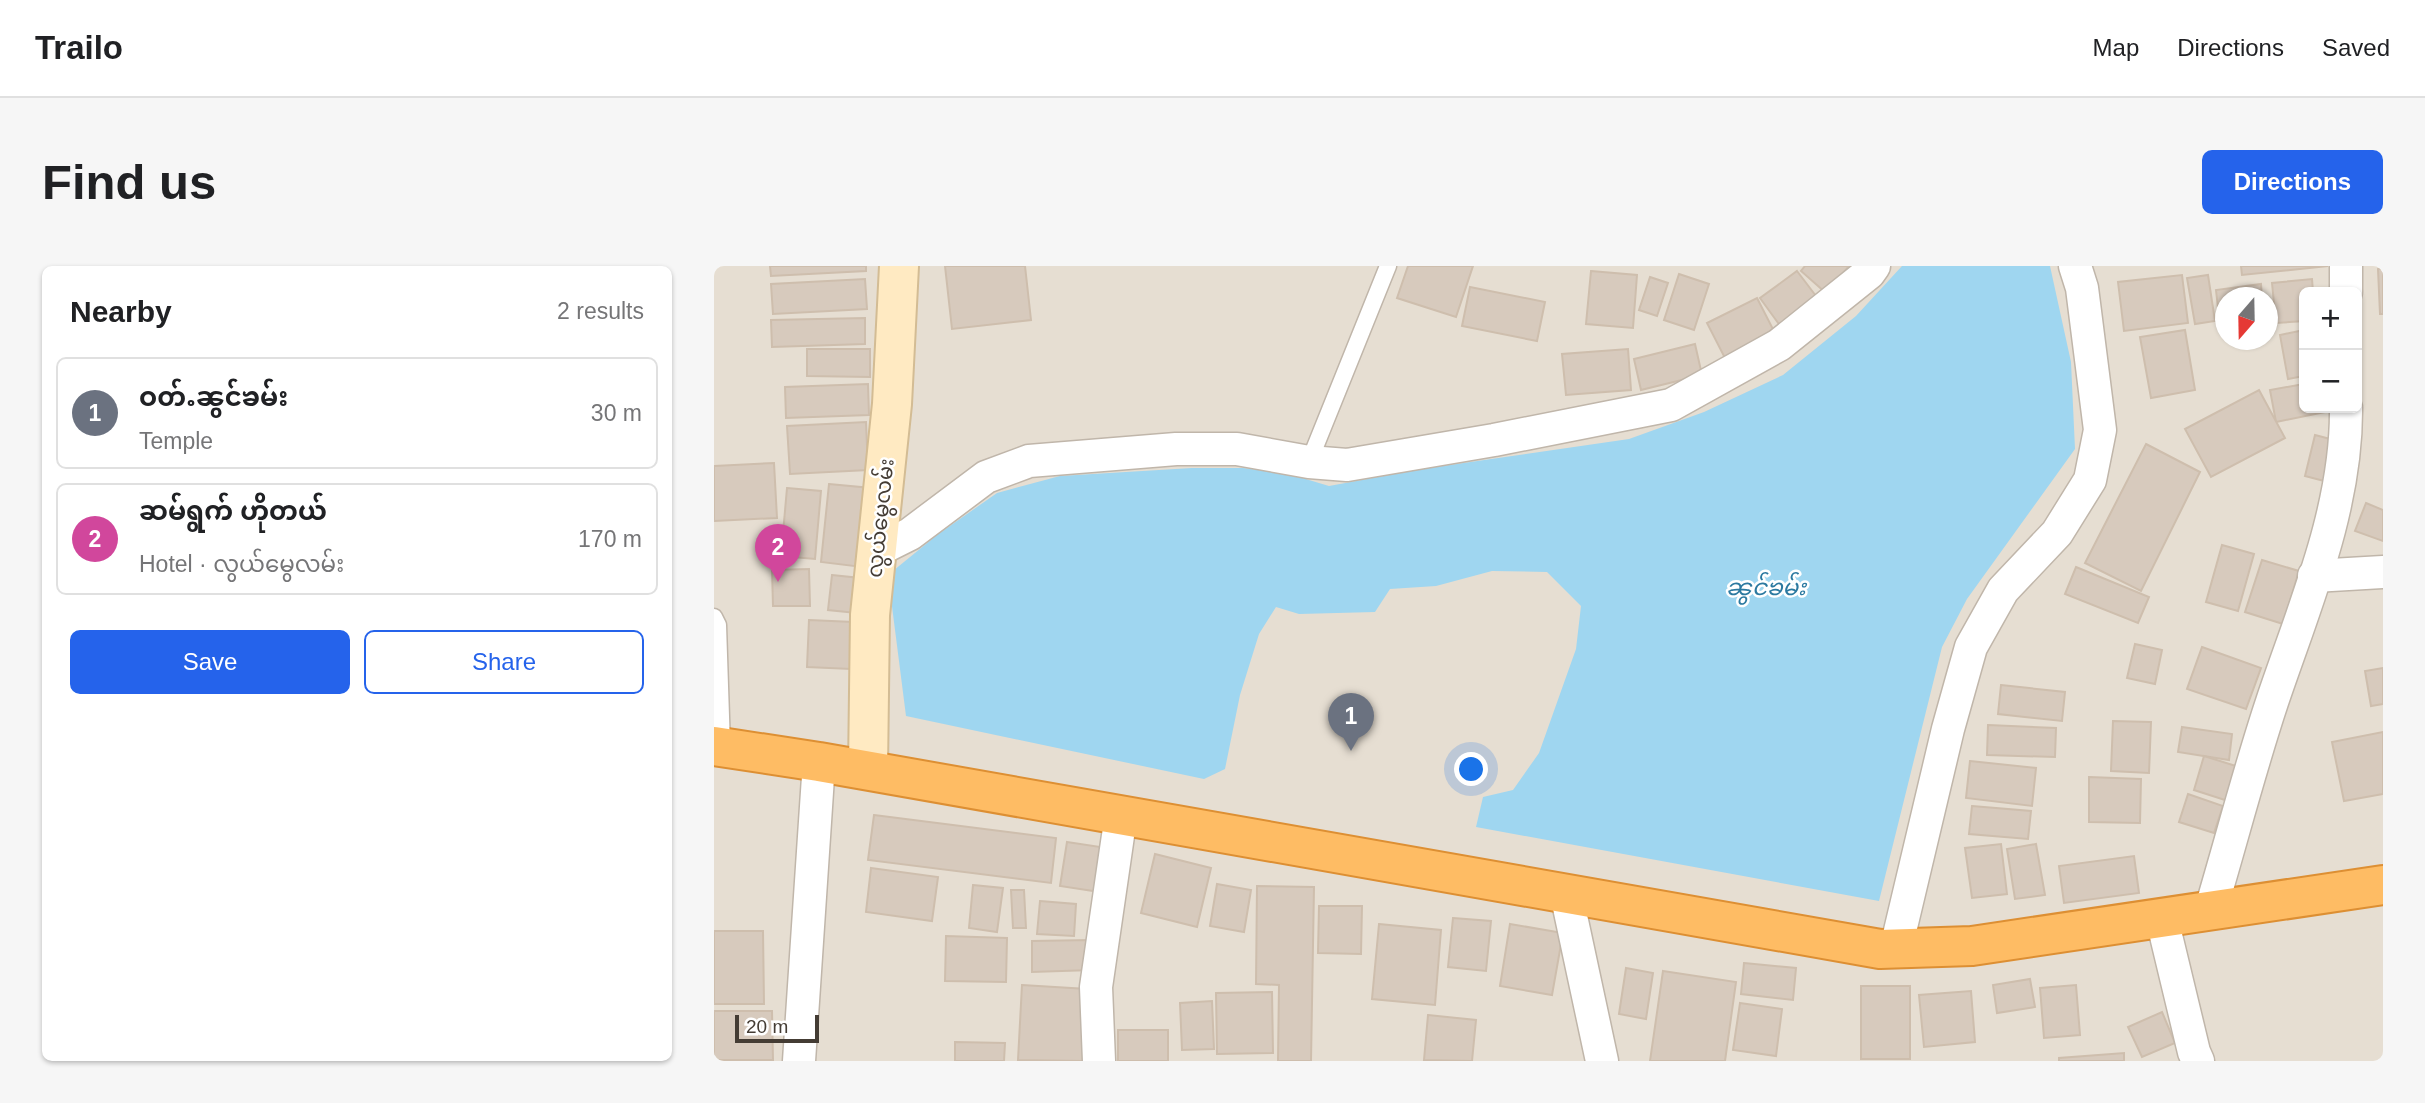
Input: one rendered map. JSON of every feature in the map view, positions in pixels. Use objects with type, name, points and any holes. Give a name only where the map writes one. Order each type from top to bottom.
[{"type":"highway","points":[[718,747],[869,770],[1880,949],[1972,946],[2383,885]]},
{"type":"street","name":"လွယ်မွေလမ်း","points":[[869,770],[870,615],[892,404],[899,266]]},
{"type":"street","points":[[876,551],[911,534],[986,477],[1029,461],[1176,449],[1237,449],[1309,462],[1347,465],[1507,438],[1671,405],[1779,345],[1869,273],[1874,266]]},
{"type":"street","points":[[1896,948],[1948,729],[1971,647],[2003,590],[2057,533],[2090,480],[2100,430],[2082,288],[2075,266]]},
{"type":"street","points":[[2346,266],[2346,287]]},
{"type":"street","points":[[2210,912],[2265,723],[2339,492],[2346,413]]},
{"type":"street","points":[[2314,576],[2383,572]]},
{"type":"street","points":[[799,1061],[819,762]]},
{"type":"street","points":[[1099,1061],[1096,987],[1121,815]]},
{"type":"street","points":[[1566,893],[1602,1061]]},
{"type":"street","points":[[2162,919],[2198,1061]]},
{"type":"lane","points":[[1309,462],[1388,266]]},
{"type":"lane","points":[[714,617],[718,625],[718,747]]},
{"type":"shaded area","points":[[714,266],[2383,266],[2383,1061],[714,1061]]},
{"type":"water","name":"ၼွင်ၶမ်း","points":[[1902,266],[2050,266],[2071,362],[2075,449],[1967,599],[1942,647],[1879,901],[1476,827],[1483,797],[1513,790],[1539,753],[1576,649],[1581,606],[1547,572],[1492,571],[1436,586],[1390,589],[1375,612],[1299,614],[1276,607],[1259,634],[1240,695],[1225,769],[1204,779],[906,716],[888,575],[937,535],[997,493],[1060,476],[1192,468],[1243,468],[1289,474],[1329,486],[1422,469],[1629,439],[1704,412],[1783,375],[1856,316]]},
{"type":"building","points":[[770,266],[866,266],[866,271],[771,276]]},
{"type":"building","points":[[945,266],[1025,266],[1031,320],[952,329]]},
{"type":"building","points":[[1408,266],[1473,266],[1456,317],[1397,298]]},
{"type":"building","points":[[1805,266],[1849,266],[1826,293],[1801,271]]},
{"type":"building","points":[[2241,266],[2328,266],[2242,275]]},
{"type":"building","points":[[2383,268],[2383,314],[2380,314],[2378,269]]},
{"type":"building","points":[[1591,271],[1637,275],[1633,328],[1586,324]]},
{"type":"building","points":[[1797,271],[1819,300],[1781,327],[1760,298]]},
{"type":"building","points":[[1679,274],[1709,284],[1694,330],[1664,320]]},
{"type":"building","points":[[2182,275],[2188,323],[2124,331],[2118,282]]},
{"type":"building","points":[[2208,275],[2215,321],[2195,324],[2187,278]]},
{"type":"building","points":[[1650,277],[1668,283],[1657,316],[1639,310]]},
{"type":"building","points":[[865,279],[867,309],[773,314],[771,284]]},
{"type":"building","points":[[2312,279],[2313,287],[2299,287],[2299,321],[2278,323],[2278,287],[2272,287],[2272,283]]},
{"type":"building","points":[[2261,284],[2261,287],[2238,287]]},
{"type":"building","points":[[1470,287],[1545,302],[1537,341],[1462,326]]},
{"type":"building","points":[[1757,298],[1777,337],[1727,362],[1707,323]]},
{"type":"building","points":[[865,318],[865,344],[772,347],[771,320]]},
{"type":"building","points":[[2185,330],[2195,390],[2151,398],[2140,337]]},
{"type":"building","points":[[2299,331],[2299,377],[2288,379],[2280,335]]},
{"type":"building","points":[[1695,344],[1702,375],[1641,390],[1634,359]]},
{"type":"building","points":[[807,349],[870,349],[870,377],[807,376]]},
{"type":"building","points":[[1628,349],[1631,390],[1566,395],[1562,354]]},
{"type":"building","points":[[868,384],[869,415],[786,418],[785,387]]},
{"type":"building","points":[[2299,385],[2299,413],[2320,413],[2276,422],[2270,390]]},
{"type":"building","points":[[2259,390],[2285,438],[2211,477],[2185,429]]},
{"type":"building","points":[[866,422],[868,470],[790,474],[787,426]]},
{"type":"building","points":[[2315,435],[2338,441],[2328,482],[2305,476]]},
{"type":"building","points":[[2146,444],[2200,472],[2141,591],[2085,563]]},
{"type":"building","points":[[774,463],[777,518],[714,521],[714,466]]},
{"type":"building","points":[[829,484],[871,488],[862,567],[821,562]]},
{"type":"building","points":[[787,488],[821,491],[815,559],[781,556]]},
{"type":"building","points":[[2366,503],[2383,510],[2383,541],[2355,531]]},
{"type":"building","points":[[2222,545],[2254,554],[2238,611],[2206,602]]},
{"type":"building","points":[[2262,560],[2299,571],[2283,624],[2245,612]]},
{"type":"building","points":[[2076,567],[2149,597],[2138,623],[2065,594]]},
{"type":"building","points":[[809,569],[810,606],[773,606],[772,570]]},
{"type":"building","points":[[832,575],[860,578],[856,613],[828,610]]},
{"type":"building","points":[[809,620],[853,622],[851,669],[807,667]]},
{"type":"building","points":[[2135,644],[2162,650],[2155,684],[2127,678]]},
{"type":"building","points":[[2202,647],[2261,668],[2246,709],[2187,689]]},
{"type":"building","points":[[2383,668],[2383,704],[2371,706],[2365,671]]},
{"type":"building","points":[[2001,685],[2065,692],[2062,721],[1998,714]]},
{"type":"building","points":[[2113,721],[2151,722],[2149,773],[2111,771]]},
{"type":"building","points":[[1988,725],[2056,728],[2055,757],[1987,755]]},
{"type":"building","points":[[2182,727],[2232,734],[2229,760],[2178,752]]},
{"type":"building","points":[[2383,732],[2383,794],[2344,801],[2332,742]]},
{"type":"building","points":[[2204,756],[2239,767],[2228,801],[2194,790]]},
{"type":"building","points":[[1970,761],[2036,768],[2032,806],[1966,798]]},
{"type":"building","points":[[2089,777],[2141,779],[2140,823],[2089,822]]},
{"type":"building","points":[[2188,794],[2223,806],[2214,833],[2179,822]]},
{"type":"building","points":[[1972,806],[2031,811],[2028,839],[1969,834]]},
{"type":"building","points":[[874,815],[1056,838],[1051,883],[868,860]]},
{"type":"building","points":[[1067,842],[1107,848],[1100,892],[1060,886]]},
{"type":"building","points":[[2001,844],[2007,894],[1972,898],[1965,848]]},
{"type":"building","points":[[2036,844],[2045,895],[2015,899],[2007,849]]},
{"type":"building","points":[[1155,854],[1211,868],[1197,927],[1141,913]]},
{"type":"building","points":[[2134,856],[2139,893],[2064,903],[2059,866]]},
{"type":"building","points":[[871,868],[938,877],[932,921],[866,912]]},
{"type":"building","points":[[1217,884],[1251,890],[1244,932],[1210,926]]},
{"type":"building","points":[[973,885],[1003,888],[997,932],[969,928]]},
{"type":"building","points":[[1257,886],[1314,887],[1311,1061],[1278,1061],[1279,985],[1256,984]]},
{"type":"building","points":[[1011,890],[1024,890],[1026,928],[1013,928]]},
{"type":"building","points":[[1040,901],[1076,904],[1074,936],[1037,934]]},
{"type":"building","points":[[1319,906],[1362,906],[1361,954],[1318,953]]},
{"type":"building","points":[[1453,918],[1491,921],[1486,971],[1448,967]]},
{"type":"building","points":[[1379,924],[1441,930],[1435,1005],[1372,999]]},
{"type":"building","points":[[1510,924],[1563,933],[1552,995],[1500,986]]},
{"type":"building","points":[[714,931],[763,931],[764,1004],[714,1004]]},
{"type":"building","points":[[946,936],[1007,938],[1006,982],[945,981]]},
{"type":"building","points":[[1091,940],[1092,970],[1032,972],[1032,941]]},
{"type":"building","points":[[1744,963],[1796,968],[1793,1000],[1741,994]]},
{"type":"building","points":[[1626,968],[1653,973],[1646,1019],[1619,1014]]},
{"type":"building","points":[[1663,971],[1736,982],[1725,1061],[1650,1061]]},
{"type":"building","points":[[2030,979],[2035,1007],[1997,1013],[1993,985]]},
{"type":"building","points":[[1022,985],[1087,989],[1083,1061],[1018,1060]]},
{"type":"building","points":[[2076,985],[2080,1035],[2044,1038],[2040,988]]},
{"type":"building","points":[[1861,986],[1910,986],[1910,1059],[1861,1059]]},
{"type":"building","points":[[1971,991],[1975,1042],[1924,1047],[1919,995]]},
{"type":"building","points":[[1272,992],[1273,1053],[1217,1054],[1216,993]]},
{"type":"building","points":[[1212,1001],[1214,1049],[1182,1050],[1180,1003]]},
{"type":"building","points":[[1740,1003],[1782,1009],[1776,1056],[1733,1050]]},
{"type":"building","points":[[714,1011],[772,1011],[773,1060],[714,1060]]},
{"type":"building","points":[[2162,1012],[2175,1043],[2142,1057],[2128,1027]]},
{"type":"building","points":[[1428,1015],[1476,1020],[1472,1061],[1424,1060]]},
{"type":"building","points":[[1118,1030],[1168,1030],[1168,1061],[1118,1061]]},
{"type":"building","points":[[955,1042],[1005,1043],[1004,1061],[955,1061]]},
{"type":"building","points":[[2124,1053],[2124,1061],[2059,1061],[2059,1058]]},
{"type":"place","name":"ဆမ်ရွက် ဟိုတယ်","points":[[778,582]]},
{"type":"place","name":"ဝတ်ႉၼွင်ၶမ်း","points":[[1351,751]]}]
